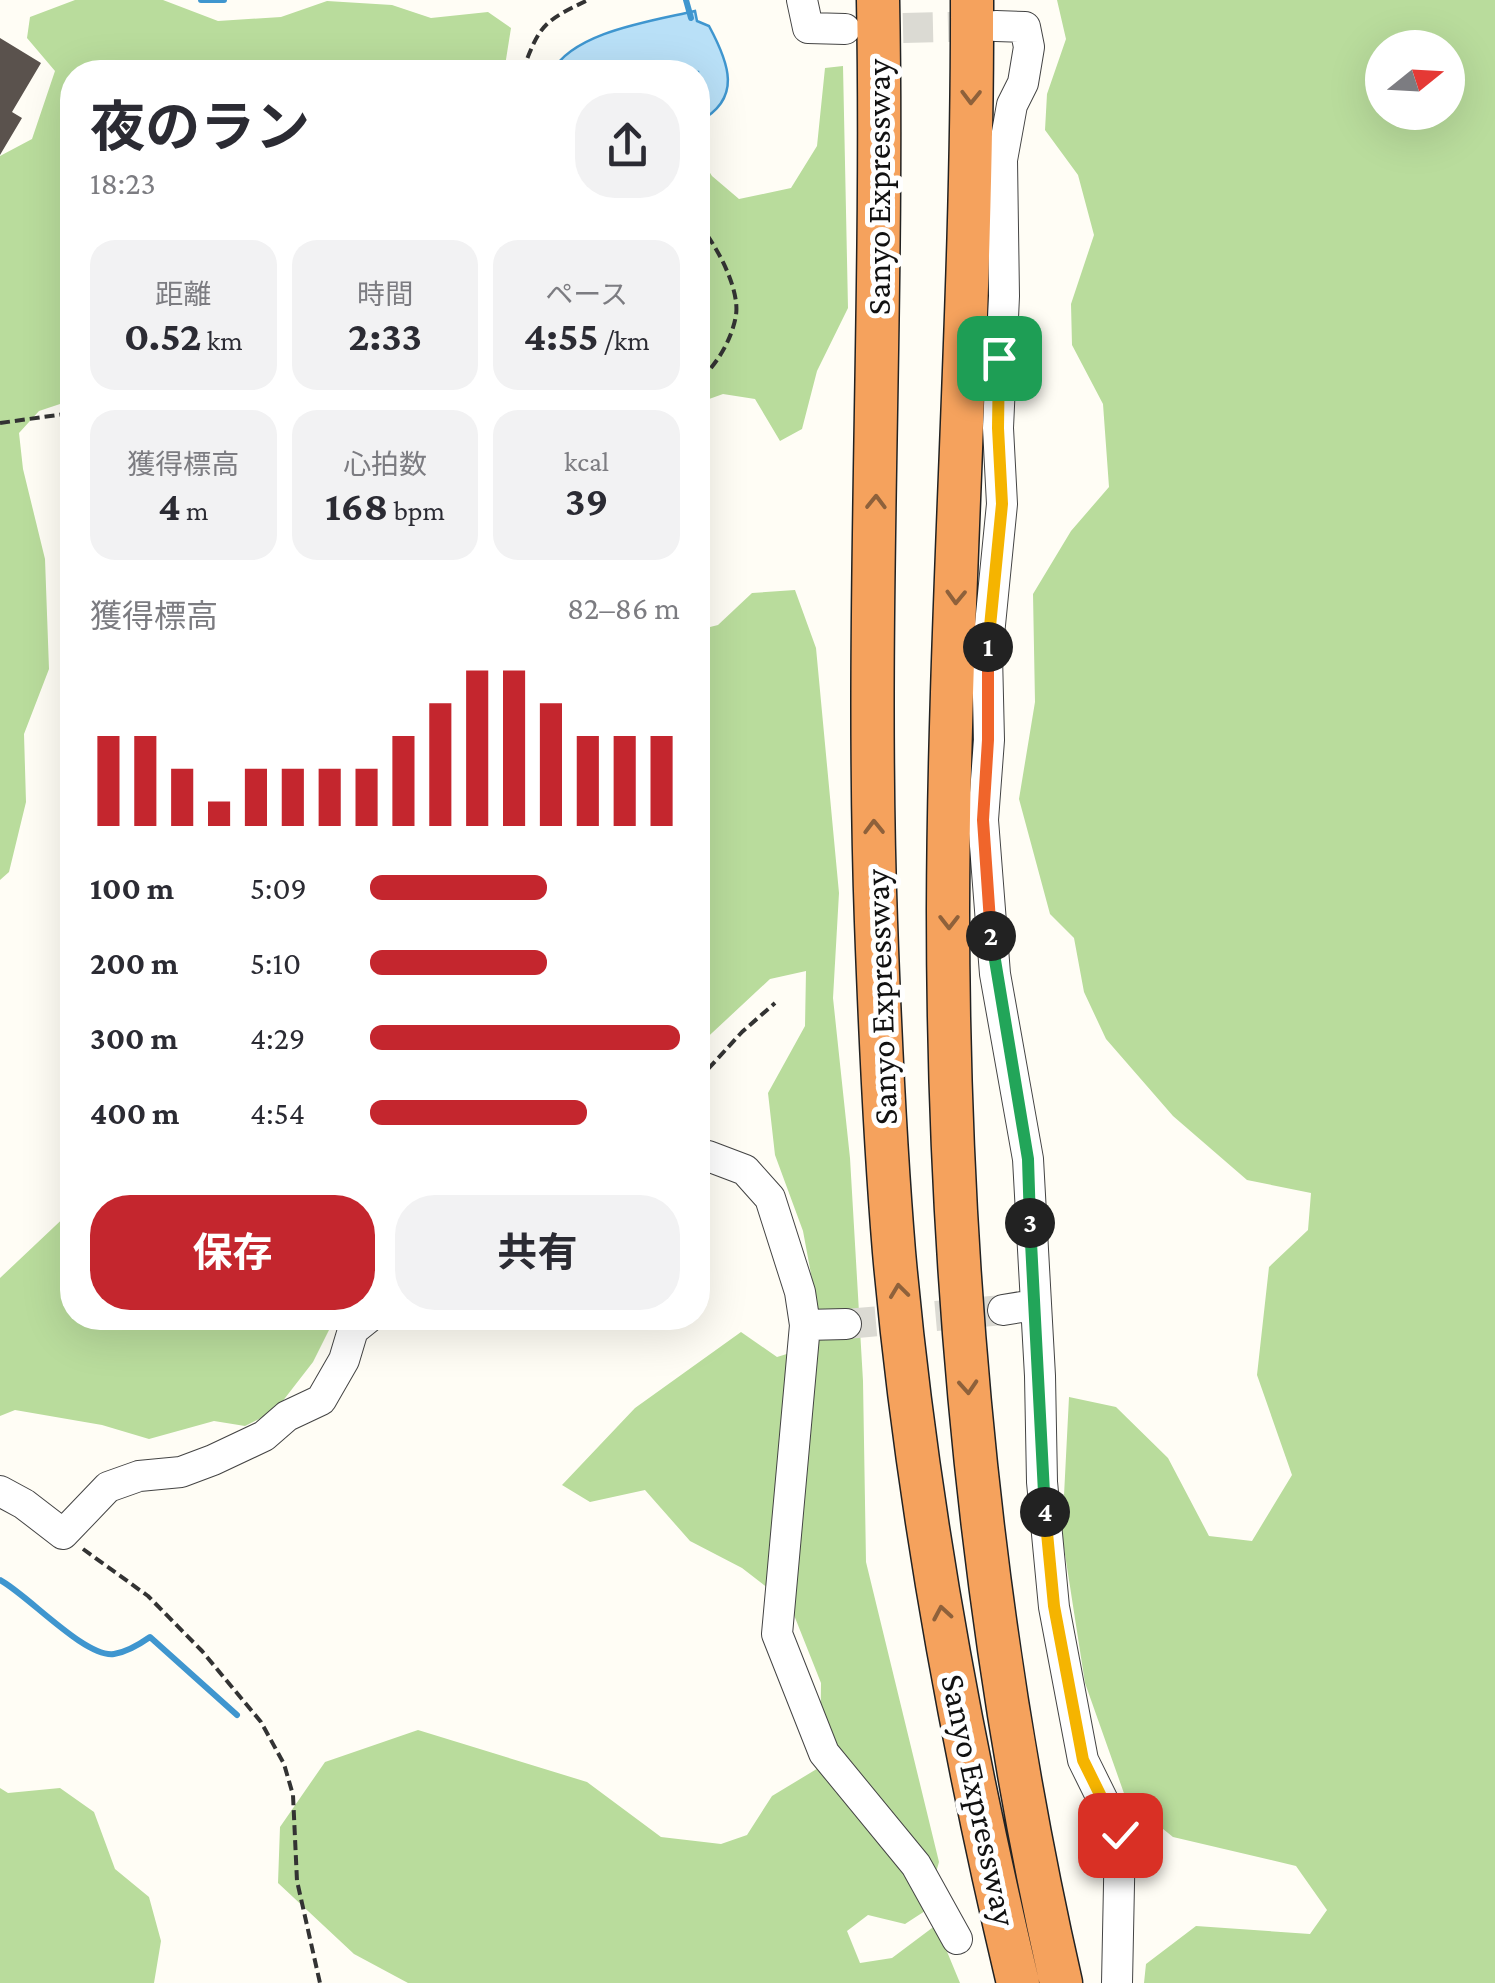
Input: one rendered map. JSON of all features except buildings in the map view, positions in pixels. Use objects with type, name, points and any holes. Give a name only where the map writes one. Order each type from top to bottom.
[{"type":"highway","name":"Sanyo Expressway","points":[[878,0],[873,757],[879,992],[894,1254],[938,1591],[969,1762],[1018,1983]]},
{"type":"highway","name":"Sanyo Expressway","points":[[984,13],[968,252],[951,764],[950,1089],[970,1412],[989,1582],[1019,1768],[1061,1983]]},
{"type":"street","points":[[802,0],[808,28],[845,29]]},
{"type":"street","points":[[984,13],[1026,27],[1029,47],[1023,82],[1012,105],[1002,160],[1004,296],[998,428],[1002,504],[988,655],[983,820],[995,974],[1028,1159],[1042,1482],[1054,1606],[1083,1760],[1120,1835],[1117,1983]]},
{"type":"street","points":[[710,1157],[745,1170],[770,1198],[800,1292],[806,1325],[778,1634],[824,1753],[916,1864],[958,1938]]},
{"type":"street","points":[[1003,1310],[1034,1306]]},
{"type":"street","points":[[806,1325],[846,1324]]},
{"type":"street","points":[[0,1491],[63,1534],[108,1487],[139,1476],[181,1472],[213,1460],[264,1436],[287,1416],[322,1400],[344,1360],[354,1330]]},
{"type":"path","points":[[527,60],[537,34],[550,18],[588,0]]},
{"type":"path","points":[[710,237],[730,282],[736,314],[710,370]]},
{"type":"path","points":[[0,423],[60,414]]},
{"type":"path","points":[[710,1067],[776,1003]]},
{"type":"path","points":[[63,1534],[148,1596],[202,1651],[262,1722],[284,1764],[292,1795],[298,1882],[320,1983]]},
{"type":"green space","points":[[75,0],[163,0],[218,21],[281,17],[327,1],[392,5],[431,18],[488,12],[511,28],[506,60],[60,60],[60,404],[39,411],[19,433],[23,469],[45,559],[49,669],[24,734],[26,802],[9,872],[0,880],[0,156],[32,139],[55,71],[27,38],[30,17]]},
{"type":"green space","points":[[1057,0],[1495,0],[1495,1983],[1144,1983],[1146,1964],[1196,1926],[1310,1934],[1327,1910],[1296,1866],[1173,1837],[1126,1799],[1085,1683],[1062,1535],[1069,1397],[1116,1407],[1168,1458],[1209,1536],[1252,1541],[1292,1475],[1257,1375],[1269,1267],[1308,1230],[1311,1193],[1247,1180],[1173,1116],[1106,1039],[1084,992],[1074,938],[1050,914],[1019,799],[1035,702],[1033,594],[1071,531],[1109,487],[1103,404],[1072,345],[1071,304],[1094,235],[1078,175],[1045,130],[1047,94],[1066,39]]},
{"type":"green space","points":[[843,66],[848,308],[817,371],[802,429],[780,441],[755,399],[723,394],[710,399],[710,173],[739,199],[791,188],[817,146],[825,68]]},
{"type":"green space","points":[[795,590],[816,648],[839,893],[833,998],[850,1158],[863,1381],[866,1562],[939,1862],[925,1911],[905,1924],[868,1915],[847,1931],[860,1963],[892,1958],[936,1925],[960,1983],[408,1983],[354,1954],[278,1883],[280,1827],[325,1762],[418,1730],[587,1782],[661,1837],[721,1844],[747,1835],[772,1796],[820,1767],[821,1683],[790,1605],[742,1568],[690,1541],[645,1490],[590,1502],[562,1485],[635,1408],[741,1332],[777,1357],[816,1345],[814,1290],[803,1231],[775,1155],[768,1093],[805,1026],[806,971],[770,979],[710,1035],[710,627],[718,625],[752,593]]},
{"type":"green space","points":[[60,1221],[60,1330],[329,1330],[313,1362],[275,1411],[245,1426],[214,1421],[149,1439],[102,1425],[15,1410],[0,1416],[0,1278]]},
{"type":"green space","points":[[0,1788],[8,1793],[60,1788],[94,1812],[115,1869],[149,1897],[161,1941],[154,1983],[0,1983]]},
{"type":"water","points":[[695,11],[697,21],[709,26],[722,53],[728,79],[722,102],[712,113],[710,60],[561,60],[595,38]]},
{"type":"waterway","points":[[201,0],[224,0]]},
{"type":"waterway","points":[[686,0],[691,18]]},
{"type":"waterway","points":[[0,1580],[73,1636],[102,1653],[124,1651],[150,1637],[237,1715]]},
{"type":"tunnel","points":[[858,29],[992,26]]},
{"type":"tunnel","points":[[846,1324],[1003,1310]]},
{"type":"route","points":[[999,358],[1002,504],[1000,553],[990,616],[983,820],[988,908],[995,974],[1028,1159],[1042,1482],[1054,1606],[1083,1760],[1120,1835]]}]
